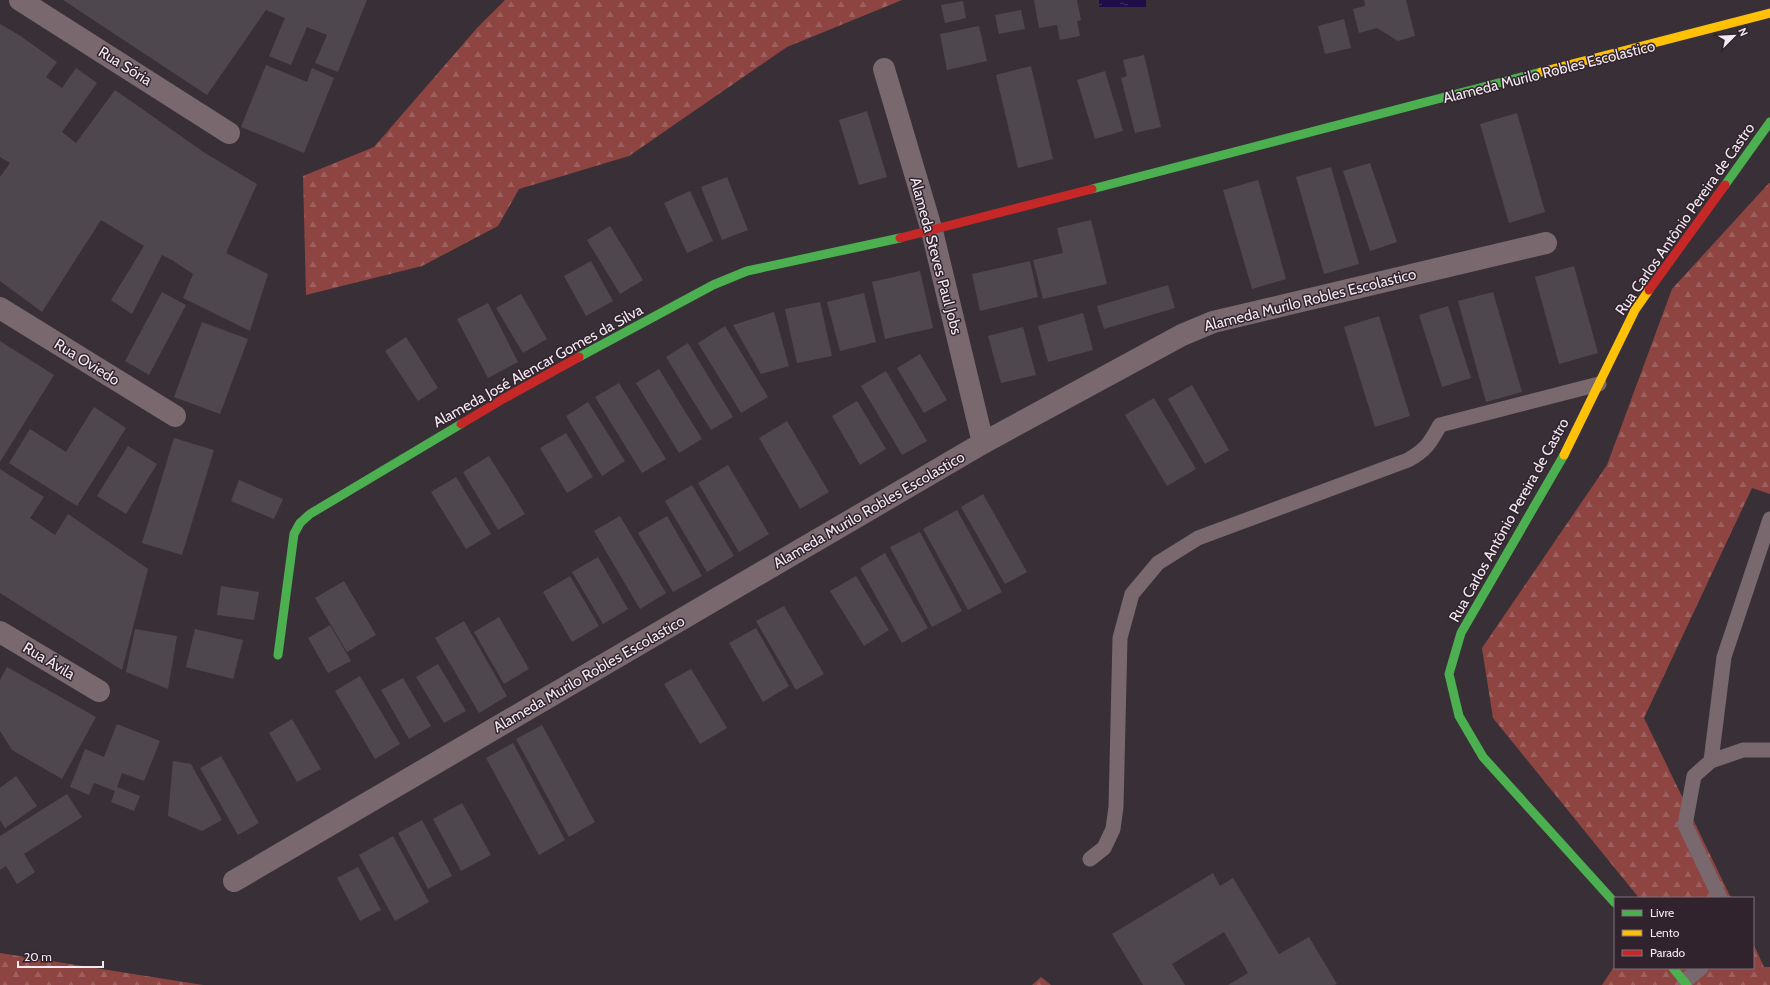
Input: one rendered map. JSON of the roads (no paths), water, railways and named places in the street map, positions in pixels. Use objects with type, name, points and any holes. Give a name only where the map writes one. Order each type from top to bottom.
[{"type":"street","name":"Rua Sória","points":[[20,0],[229,133]]},
{"type":"street","name":"Alameda Murilo Robles Escolastico","points":[[932,230],[1770,13]]},
{"type":"street","name":"Alameda Steves Paul Jobs","points":[[884,69],[932,230],[983,443]]},
{"type":"street","name":"Rua Carlos Antônio Pereira de Castro","points":[[1614,902],[1483,757],[1458,716],[1449,674],[1462,633],[1557,470],[1635,310],[1770,122]]},
{"type":"street","name":"Alameda José Alencar Gomes da Silva","points":[[278,655],[294,534],[300,523],[310,514],[503,399],[713,285],[747,271],[932,230]]},
{"type":"street","name":"Alameda Murilo Robles Escolastico","points":[[234,881],[983,443],[1182,335],[1213,322],[1546,243]]},
{"type":"street","name":"Rua Oviedo","points":[[0,308],[175,416]]},
{"type":"street","name":"Rua Ávila","points":[[0,632],[99,691]]},
{"type":"street","points":[[1674,969],[1686,983]]},
{"type":"lane","points":[[1090,859],[1104,848],[1113,829],[1116,808],[1120,638],[1132,594],[1158,563],[1198,538],[1408,460],[1420,454],[1429,446],[1440,426],[1599,384]]},
{"type":"lane","points":[[1711,760],[1724,657],[1770,519]]},
{"type":"lane","points":[[1720,897],[1685,825],[1694,776],[1711,760],[1743,750],[1770,750]]},
{"type":"lane","points":[[1686,983],[1699,969]]},
{"type":"water","points":[[1099,0],[1146,0],[1146,7],[1099,7]]}]
